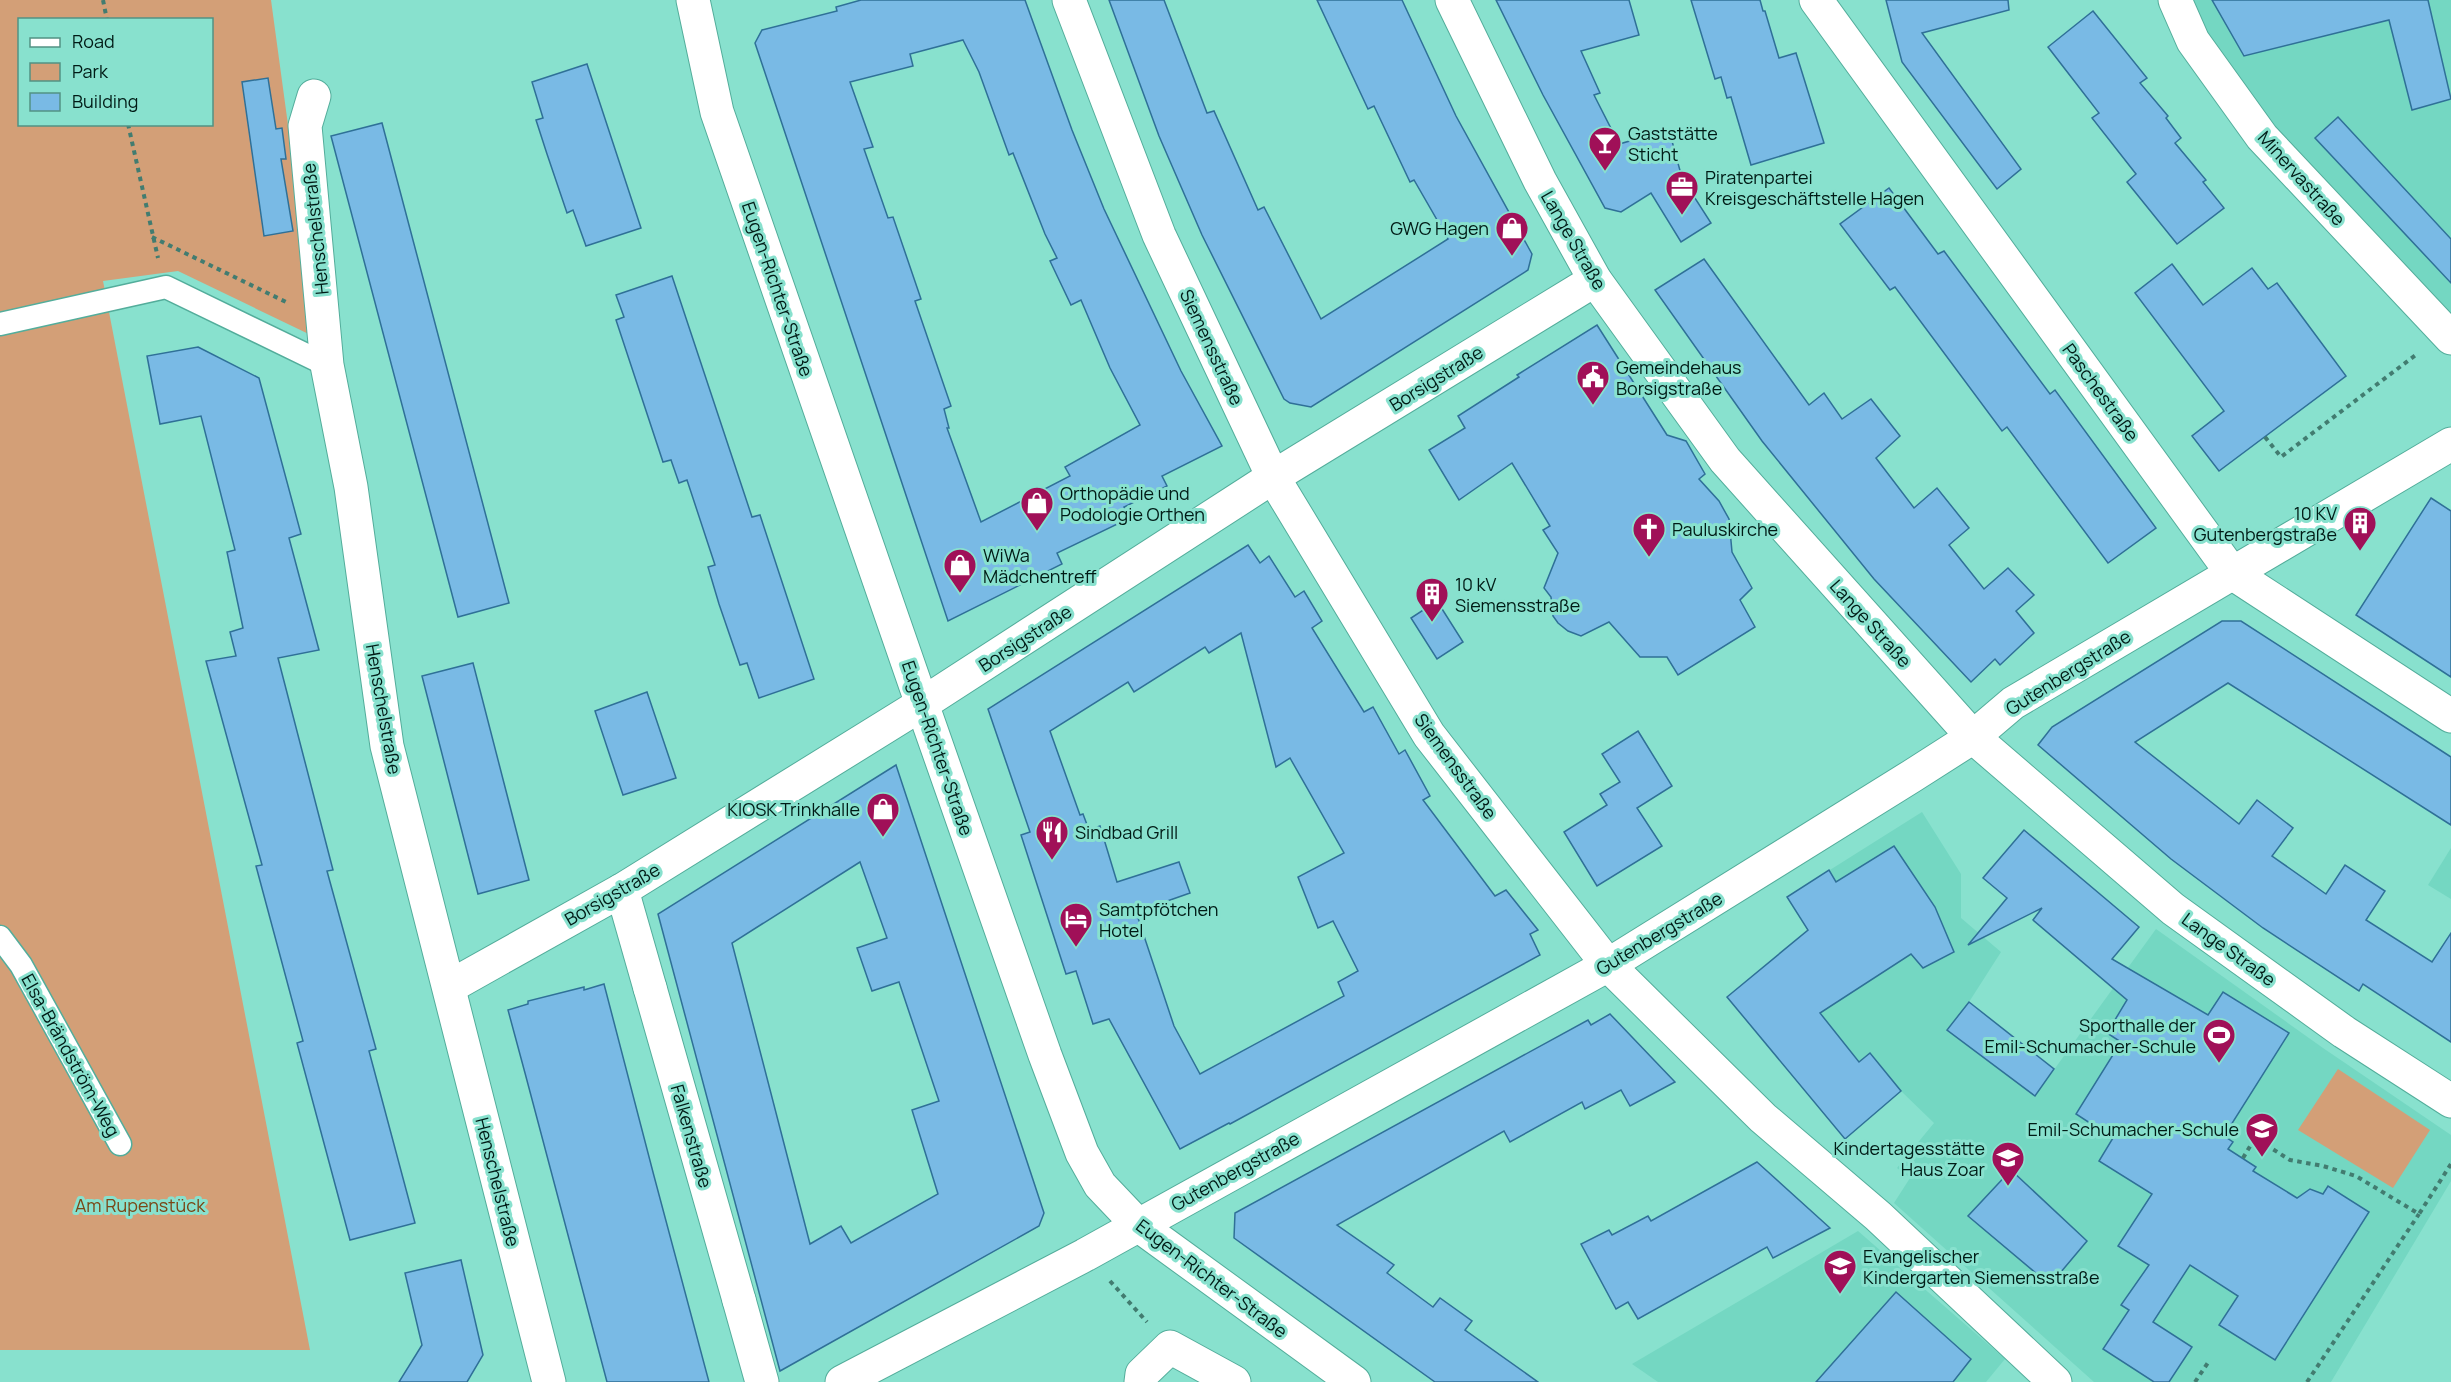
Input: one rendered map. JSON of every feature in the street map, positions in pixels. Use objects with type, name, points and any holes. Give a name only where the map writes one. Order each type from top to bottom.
[{"type":"street","name":"Siemensstraße","points":[[1069,0],[1159,235],[1273,477],[1429,735],[1608,965],[1763,1118],[1878,1216],[2055,1382]]},
{"type":"street","name":"Lange Straße","points":[[1452,0],[1540,181],[1595,280],[1725,460],[1973,736],[2173,909],[2344,1032],[2451,1101]]},
{"type":"street","name":"Paschestraße","points":[[1816,0],[2232,573],[2451,716]]},
{"type":"street","name":"Minervastraße","points":[[2175,0],[2193,41],[2262,137],[2448,335]]},
{"type":"street","name":"Eugen-Richter-Straße","points":[[696,1],[717,112],[922,704],[1082,1153],[1100,1185],[1138,1225],[1354,1382]]},
{"type":"street","name":"Henschelstraße","points":[[314,96],[305,126],[327,365],[351,487],[387,746],[549,1382]]},
{"type":"street","name":"Borsigstraße","points":[[449,987],[622,890],[922,704],[1273,477],[1595,280]]},
{"type":"street","name":"Gutenbergstraße","points":[[842,1382],[1085,1255],[1608,965],[1973,736],[2013,703],[2451,444]]},
{"type":"street","name":"Falkenstraße","points":[[622,890],[762,1382]]},
{"type":"street","points":[[1141,1382],[1142,1374],[1170,1347],[1229,1378]]},
{"type":"lane","points":[[0,324],[166,287],[327,365]]},
{"type":"lane","name":"Elsa-Brändström-Weg","points":[[0,937],[21,965],[120,1144]]},
{"type":"path","points":[[103,0],[107,18]]},
{"type":"path","points":[[128,126],[152,237],[166,287]]},
{"type":"path","points":[[152,237],[324,321]]},
{"type":"path","points":[[2265,437],[2281,457],[2448,335]]},
{"type":"path","points":[[2243,1158],[2255,1138],[2290,1160],[2323,1166],[2356,1176],[2419,1214]]},
{"type":"path","points":[[2307,1382],[2451,1164]]},
{"type":"path","points":[[1085,1255],[1170,1347]]},
{"type":"path","points":[[2194,1382],[2209,1361]]},
{"type":"shaded area","points":[[2175,0],[2451,0],[2451,338],[2262,137]]},
{"type":"shaded area","name":"Emil-Schumacher-Schule","points":[[1922,812],[1961,874],[1961,918],[2001,952],[1969,1002],[1947,1030],[2035,1096],[2156,929],[2323,1048],[2451,1135],[2451,1181],[2331,1382],[2094,1382],[1894,1203],[1910,1178],[1897,1168],[1934,1123],[1901,1091],[1870,1054],[1859,1062],[1815,1007],[1823,954],[1787,897]]},
{"type":"shaded area","points":[[2451,848],[2451,899],[2428,885]]},
{"type":"shaded area","name":"Evangelischer Kindergarten Siemensstraße","points":[[1858,1231],[2005,1359],[1986,1382],[1658,1382],[1632,1364]]},
{"type":"green space","name":"Am Rupenstück","points":[[0,0],[271,0],[317,338],[178,271],[103,281],[310,1350],[0,1350]]},
{"type":"green space","points":[[2338,1069],[2430,1130],[2393,1188],[2298,1130]]},
{"type":"building","points":[[861,0],[1025,0],[1072,130],[1104,209],[1181,371],[1222,446],[1162,476],[1167,486],[1124,507],[1130,518],[1057,553],[1062,564],[948,621],[755,43],[762,30],[837,11],[836,7]],"holes":[[[963,40],[979,72],[1009,155],[1013,153],[1057,258],[1050,261],[1071,305],[1081,300],[1110,368],[1140,425],[1065,467],[1070,476],[981,522],[947,428],[949,428],[944,409],[951,406],[915,301],[921,299],[893,217],[888,218],[864,149],[873,147],[850,82],[913,66],[910,54]]]},
{"type":"building","points":[[1109,0],[1164,0],[1207,113],[1214,111],[1258,210],[1264,207],[1321,319],[1448,239],[1414,180],[1410,182],[1374,106],[1368,109],[1317,0],[1402,0],[1456,116],[1532,254],[1528,270],[1311,407],[1290,403],[1284,399],[1202,235],[1159,136]]},
{"type":"building","points":[[1496,0],[1629,0],[1639,35],[1581,51],[1600,93],[1594,95],[1619,144],[1669,130],[1682,178],[1711,223],[1681,242],[1651,193],[1621,212],[1605,208],[1543,95]]},
{"type":"building","points":[[1691,0],[1760,0],[1779,58],[1796,53],[1824,143],[1751,165],[1731,97],[1727,98],[1721,77],[1715,79]]},
{"type":"building","points":[[1886,0],[2008,0],[2009,10],[1922,33],[2021,169],[1997,189],[1902,62]]},
{"type":"building","points":[[2212,0],[2428,0],[2451,99],[2412,110],[2389,20],[2244,56]]},
{"type":"building","points":[[2093,11],[2147,78],[2140,83],[2168,116],[2166,118],[2181,138],[2175,143],[2206,180],[2203,182],[2224,208],[2177,244],[2127,182],[2136,174],[2092,118],[2099,113],[2048,47]]},
{"type":"building","points":[[587,64],[641,228],[586,246],[573,210],[567,213],[547,154],[536,120],[543,118],[532,82]]},
{"type":"building","points":[[268,78],[276,129],[282,128],[286,159],[281,159],[293,231],[264,236],[242,82]]},
{"type":"building","points":[[2338,117],[2451,239],[2451,283],[2315,138]]},
{"type":"building","points":[[382,123],[509,603],[458,617],[331,136]]},
{"type":"building","points":[[1889,188],[1938,254],[1944,251],[2050,394],[2055,390],[2156,528],[2108,563],[2007,427],[2002,431],[1895,287],[1890,290],[1840,224]]},
{"type":"building","points":[[1704,259],[1809,405],[1824,393],[1842,419],[1871,399],[1900,436],[1876,458],[1914,508],[1937,488],[1969,528],[1949,545],[1984,589],[2008,568],[2034,595],[2016,611],[2034,633],[2000,665],[1995,659],[1971,682],[1874,579],[1762,441],[1655,290]]},
{"type":"building","points":[[2172,264],[2203,305],[2252,268],[2268,289],[2277,283],[2346,376],[2219,471],[2192,436],[2224,411],[2135,293]]},
{"type":"building","points":[[672,276],[752,517],[760,515],[814,679],[759,698],[747,663],[740,665],[719,604],[708,567],[715,565],[687,480],[679,483],[671,460],[663,462],[616,320],[624,317],[616,295]]},
{"type":"building","points":[[1597,325],[1667,435],[1686,441],[1705,474],[1699,479],[1719,501],[1729,519],[1732,552],[1752,588],[1740,600],[1755,627],[1678,675],[1667,657],[1640,657],[1609,622],[1581,636],[1568,631],[1558,623],[1553,616],[1551,597],[1544,588],[1558,553],[1543,530],[1550,526],[1512,463],[1459,500],[1429,450],[1465,428],[1458,416],[1519,377],[1517,375]]},
{"type":"building","points":[[198,347],[259,378],[301,534],[289,538],[319,650],[278,658],[333,870],[327,871],[376,1049],[369,1051],[415,1223],[350,1240],[297,1043],[303,1041],[256,866],[262,865],[206,661],[236,656],[230,632],[243,628],[227,552],[235,550],[201,416],[160,424],[147,356]]},
{"type":"building","points":[[2431,498],[2451,511],[2451,677],[2356,615]]},
{"type":"building","points":[[1248,545],[1260,563],[1269,556],[1295,597],[1304,591],[1322,621],[1312,628],[1364,712],[1373,707],[1399,754],[1405,750],[1430,796],[1423,800],[1495,896],[1506,890],[1538,930],[1530,934],[1540,955],[1180,1149],[1109,1019],[1093,1024],[1076,971],[1066,974],[1021,835],[1030,832],[988,709]],"holes":[[[1241,633],[1276,767],[1290,758],[1344,853],[1298,877],[1318,928],[1333,921],[1358,971],[1338,982],[1344,996],[1200,1074],[1174,1026],[1136,912],[1190,893],[1179,862],[1117,882],[1100,826],[1089,830],[1083,814],[1080,815],[1050,731],[1128,682],[1134,692],[1205,647],[1209,653]]]},
{"type":"building","name":"10 kV Siemensstraße","points":[[1437,601],[1463,642],[1437,659],[1411,618]]},
{"type":"building","points":[[2222,621],[2241,621],[2451,757],[2451,825],[2228,683],[2135,742],[2239,824],[2257,800],[2293,828],[2272,856],[2326,894],[2345,865],[2385,891],[2366,920],[2432,962],[2451,933],[2451,1042],[2363,984],[2359,991],[2263,928],[2171,859],[2038,745],[2052,727]]},
{"type":"building","points":[[473,663],[529,880],[478,894],[422,676]]},
{"type":"building","points":[[647,692],[676,778],[623,795],[595,711]]},
{"type":"building","points":[[1638,731],[1672,786],[1637,808],[1662,846],[1597,886],[1564,832],[1607,805],[1600,794],[1620,782],[1602,754]]},
{"type":"building","points":[[896,765],[1044,1213],[1039,1226],[780,1371],[658,914]],"holes":[[[860,862],[887,938],[857,948],[872,991],[899,982],[939,1101],[912,1110],[938,1194],[851,1243],[841,1226],[810,1244],[732,943]]]},
{"type":"building","points":[[2024,830],[2139,927],[2112,959],[2208,1015],[2223,992],[2289,1033],[2224,1136],[2233,1142],[2228,1149],[2256,1167],[2253,1171],[2297,1198],[2310,1189],[2323,1194],[2328,1186],[2369,1212],[2275,1360],[2219,1325],[2238,1296],[2190,1265],[2153,1322],[2192,1347],[2169,1382],[2154,1382],[2103,1349],[2129,1310],[2121,1305],[2149,1265],[2118,1246],[2152,1194],[2099,1161],[2113,1138],[2076,1114],[2121,1042],[2107,1033],[2127,1000],[2033,920],[2042,908],[1968,945],[2007,898],[1983,878]]},
{"type":"building","points":[[1894,846],[1935,907],[1954,952],[1923,968],[1911,954],[1820,1013],[1859,1062],[1870,1053],[1901,1091],[1845,1139],[1727,997],[1808,930],[1787,897],[1829,870],[1836,882]]},
{"type":"building","points":[[604,984],[709,1382],[607,1382],[508,1010],[528,1004],[528,1001]]},
{"type":"building","points":[[1969,1002],[2054,1069],[2035,1096],[1947,1030]]},
{"type":"building","points":[[1610,1014],[1675,1082],[1630,1106],[1621,1090],[1585,1109],[1582,1102],[1510,1142],[1504,1131],[1337,1225],[1394,1265],[1387,1273],[1433,1307],[1440,1298],[1472,1321],[1465,1330],[1538,1382],[1435,1382],[1234,1238],[1235,1213],[1588,1020],[1591,1025]]},
{"type":"building","points":[[1757,1162],[1830,1228],[1773,1258],[1767,1247],[1638,1319],[1628,1302],[1616,1309],[1581,1244],[1609,1230],[1612,1235],[1648,1216],[1651,1221]]},
{"type":"building","points":[[2011,1170],[2087,1241],[2050,1285],[1968,1216]]},
{"type":"building","points":[[461,1260],[483,1355],[467,1382],[399,1382],[422,1345],[405,1273]]},
{"type":"building","points":[[1896,1292],[1971,1359],[1953,1382],[1816,1382]]},
{"type":"place","name":"Gaststätte Sticht","points":[[1605,172]]},
{"type":"place","name":"Piratenpartei Kreisgeschäftstelle Hagen","points":[[1682,216]]},
{"type":"place","name":"GWG Hagen","points":[[1512,257]]},
{"type":"place","name":"Gemeindehaus Borsigstraße","points":[[1593,406]]},
{"type":"place","name":"Orthopädie und Podologie Orthen","points":[[1037,532]]},
{"type":"place","name":"10 KV Gutenbergstraße","points":[[2360,552]]},
{"type":"place","name":"Pauluskirche","points":[[1649,558]]},
{"type":"place","name":"WiWa Mädchentreff","points":[[960,594]]},
{"type":"place","name":"10 kV Siemensstraße","points":[[1432,623]]},
{"type":"place","name":"KIOSK Trinkhalle","points":[[883,838]]},
{"type":"place","name":"Sindbad Grill","points":[[1052,861]]},
{"type":"place","name":"Samtpfötchen Hotel","points":[[1076,948]]},
{"type":"place","name":"Sporthalle der Emil-Schumacher-Schule","points":[[2219,1064]]},
{"type":"place","name":"Emil-Schumacher-Schule","points":[[2262,1158]]},
{"type":"place","name":"Kindertagesstätte Haus Zoar","points":[[2008,1187]]},
{"type":"place","name":"Evangelischer Kindergarten Siemensstraße","points":[[1840,1295]]}]
